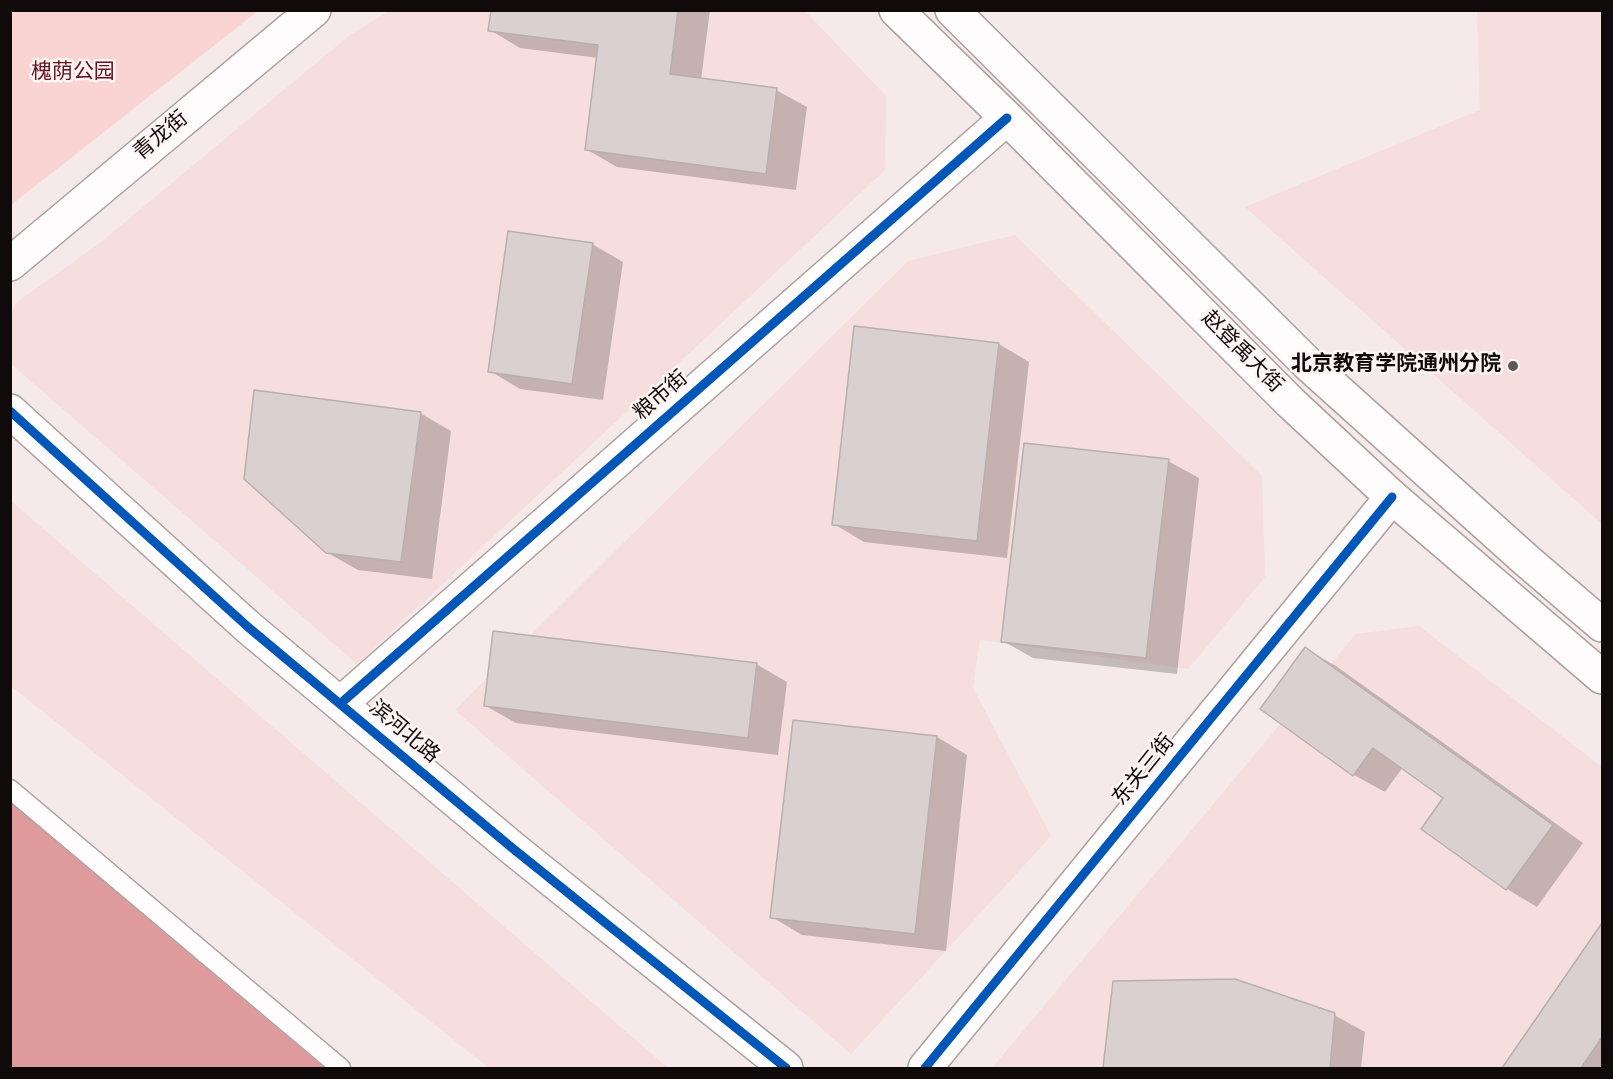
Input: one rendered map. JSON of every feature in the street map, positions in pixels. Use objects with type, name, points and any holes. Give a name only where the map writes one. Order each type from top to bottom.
[{"type":"street","name":"青龙街","points":[[10,264],[314,10]]},
{"type":"street","name":"赵登禹大街","points":[[896,10],[1007,117],[1290,402],[1392,497],[1602,677]]},
{"type":"street","name":"赵登禹大街","points":[[952,10],[1309,365],[1526,560],[1602,625]]},
{"type":"street","name":"粮市街","points":[[340,704],[1007,117]]},
{"type":"street","name":"滨河北路","points":[[10,411],[249,627],[511,847],[786,1068]]},
{"type":"street","name":"东关三街","points":[[925,1068],[1392,497]]},
{"type":"lane","points":[[10,789],[341,1068]]},
{"type":"shaded area","points":[[389,11],[805,11],[886,96],[885,170],[357,664],[11,364],[11,317],[16,303],[100,243],[350,35]]},
{"type":"shaded area","name":"北京教育学院通州分院","points":[[1477,11],[1602,11],[1602,524],[1245,207],[1480,110]]},
{"type":"shaded area","points":[[1015,235],[1262,476],[1265,577],[1188,669],[980,640],[973,688],[1051,836],[851,1054],[455,710],[908,261]]},
{"type":"shaded area","points":[[10,501],[668,1068],[489,1068],[11,686]]},
{"type":"shaded area","points":[[1419,626],[1602,767],[1602,1068],[992,1068],[1356,634]]},
{"type":"shaded area","points":[[11,803],[325,1068],[11,1068]]},
{"type":"green space","name":"槐荫公园","points":[[11,10],[258,10],[258,11],[11,205]]},
{"type":"building","points":[[491,10],[678,10],[670,74],[777,88],[766,174],[585,150],[598,45],[488,31]]},
{"type":"building","points":[[508,231],[593,243],[572,384],[488,372]]},
{"type":"building","points":[[854,326],[999,343],[977,541],[832,525]]},
{"type":"building","points":[[254,390],[421,412],[401,562],[326,553],[244,479]]},
{"type":"building","points":[[1024,443],[1169,459],[1146,658],[1001,642]]},
{"type":"building","points":[[493,631],[757,663],[748,738],[484,706]]},
{"type":"building","points":[[1305,647],[1553,825],[1506,890],[1421,829],[1443,798],[1373,748],[1353,776],[1260,709]]},
{"type":"building","points":[[793,720],[937,736],[915,934],[770,918]]},
{"type":"building","points":[[1602,923],[1602,1037],[1581,1068],[1502,1068]]},
{"type":"building","points":[[1235,979],[1335,1013],[1330,1068],[1103,1068],[1113,981]]},
{"type":"cycle path","points":[[340,704],[1007,118]]},
{"type":"cycle path","points":[[10,411],[248,627],[511,847],[786,1068]]},
{"type":"cycle path","points":[[925,1068],[1392,497]]},
{"type":"place","name":"北京教育学院通州分院","points":[[1513,366]]}]
